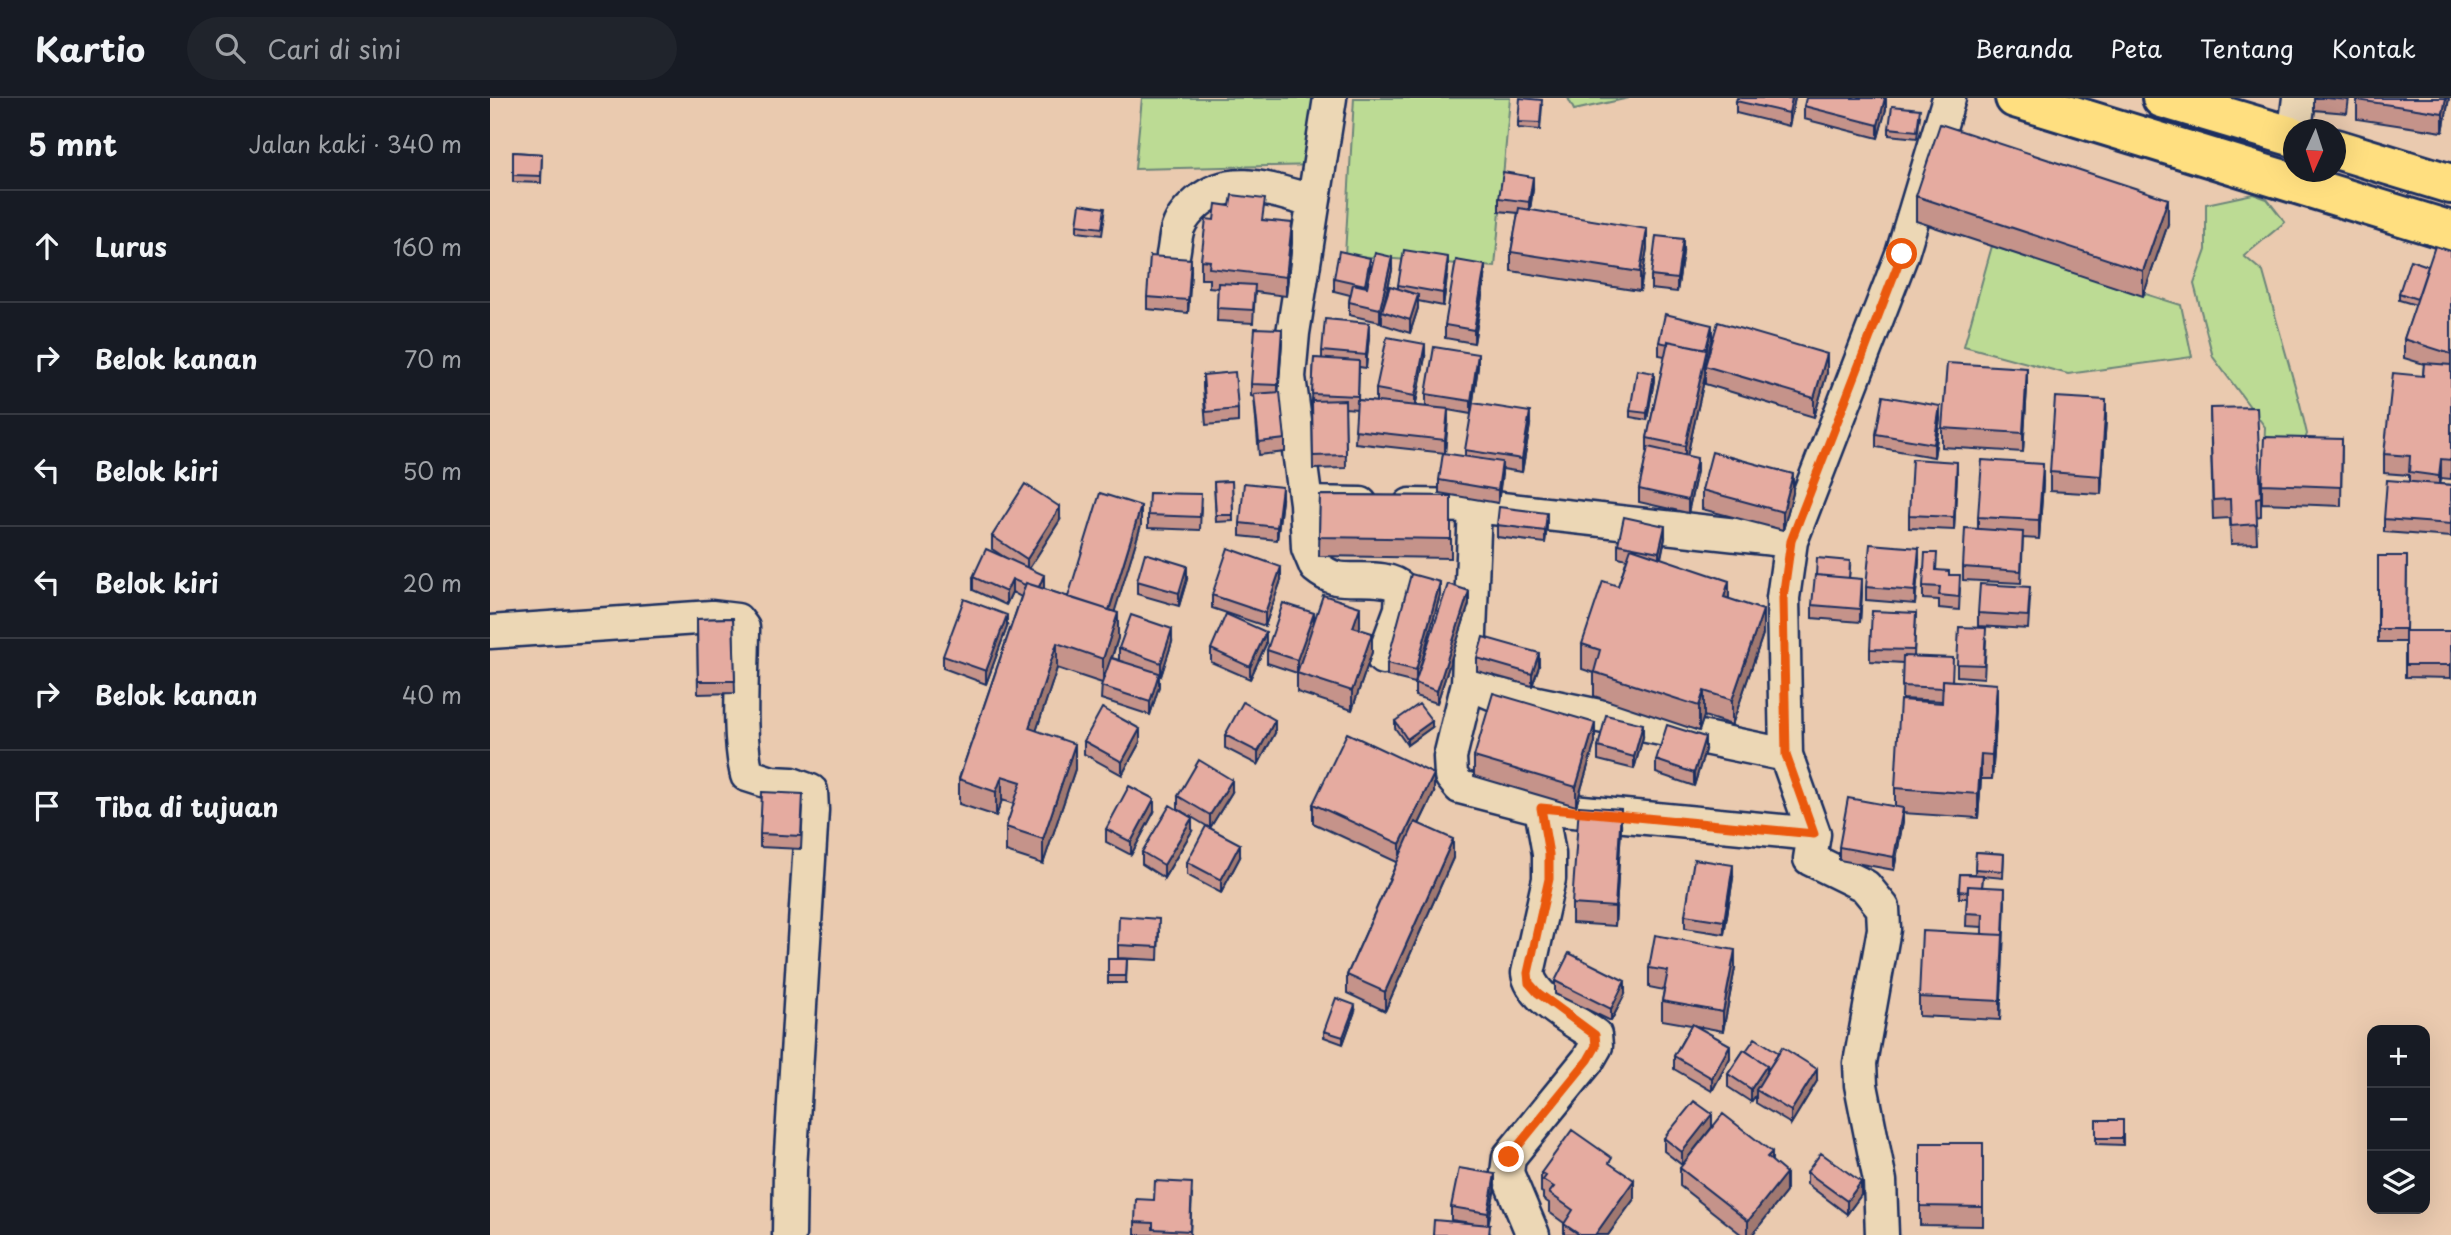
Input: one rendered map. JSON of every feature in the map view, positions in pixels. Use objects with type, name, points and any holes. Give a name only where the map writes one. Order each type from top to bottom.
[{"type":"highway","points":[[2015,98],[2451,231]]},
{"type":"highway","points":[[2174,100],[2283,134]]},
{"type":"highway","points":[[2346,152],[2451,184]]},
{"type":"street","points":[[1330,98],[1312,201],[1289,377],[1306,503],[1308,548],[1316,567],[1337,578],[1388,582],[1397,584],[1402,589],[1401,609],[1383,658]]},
{"type":"street","points":[[1887,1231],[1861,1085],[1860,1063],[1884,929],[1883,908],[1865,886],[1810,859],[1814,834],[1786,755],[1783,598],[1791,541],[1902,254],[1949,98]]},
{"type":"street","points":[[2296,119],[2299,98]]},
{"type":"street","points":[[1173,255],[1178,228],[1185,214],[1201,199],[1219,190],[1233,185],[1256,186],[1312,201]]},
{"type":"street","points":[[1306,503],[1475,506],[1791,541]]},
{"type":"street","points":[[1475,506],[1468,684],[1450,757],[1451,776],[1460,787],[1541,808],[1814,834]]},
{"type":"street","points":[[490,632],[712,617],[737,620],[743,628],[743,735],[747,775],[772,783],[792,784],[811,792],[812,801],[790,1169],[789,1235]]},
{"type":"street","points":[[1468,684],[1493,694],[1786,755]]},
{"type":"street","points":[[1533,1235],[1507,1173],[1509,1157],[1588,1060],[1596,1046],[1595,1035],[1538,993],[1529,983],[1528,973],[1549,879],[1549,854],[1541,808]]},
{"type":"green space","points":[[1142,98],[1330,98],[1319,165],[1135,169]]},
{"type":"green space","points":[[1354,98],[1510,98],[1495,267],[1345,255]]},
{"type":"green space","points":[[1568,98],[1629,98],[1574,110]]},
{"type":"green space","points":[[2253,194],[2267,199],[2285,222],[2244,256],[2263,272],[2300,404],[2307,434],[2298,457],[2264,456],[2265,427],[2213,357],[2194,284],[2206,250],[2206,204]]},
{"type":"green space","points":[[1992,246],[2181,305],[2192,357],[2068,374],[1964,346]]},
{"type":"building","points":[[1520,98],[1542,100],[1540,123],[1518,122]]},
{"type":"building","points":[[1737,98],[1792,98],[1789,113],[1736,101]]},
{"type":"building","points":[[1806,98],[1885,98],[1878,125],[1804,106]]},
{"type":"building","points":[[2357,98],[2446,98],[2443,113]]},
{"type":"building","points":[[1892,106],[1920,109],[1917,131],[1889,128]]},
{"type":"building","points":[[1940,124],[2168,199],[2143,271],[1916,196]]},
{"type":"building","points":[[513,152],[542,154],[541,176],[513,175]]},
{"type":"building","points":[[1503,172],[1533,177],[1529,202],[1499,198]]},
{"type":"building","points":[[1232,195],[1265,199],[1262,220],[1292,223],[1286,277],[1209,268],[1210,261],[1201,260],[1206,219],[1214,220],[1216,204],[1230,206]]},
{"type":"building","points":[[1080,204],[1105,208],[1102,228],[1077,225]]},
{"type":"building","points":[[1519,208],[1647,229],[1640,272],[1511,252]]},
{"type":"building","points":[[1656,236],[1683,239],[1677,279],[1651,276]]},
{"type":"building","points":[[2435,246],[2451,251],[2451,354],[2404,339]]},
{"type":"building","points":[[1404,250],[1448,257],[1443,293],[1398,285]]},
{"type":"building","points":[[1339,251],[1370,258],[1365,285],[1334,278]]},
{"type":"building","points":[[1375,253],[1392,257],[1380,309],[1349,302],[1353,284],[1367,287]]},
{"type":"building","points":[[1150,256],[1191,259],[1188,300],[1147,297]]},
{"type":"building","points":[[1456,260],[1485,265],[1474,330],[1445,325]]},
{"type":"building","points":[[2410,260],[2428,266],[2417,299],[2399,293]]},
{"type":"building","points":[[1218,283],[1255,285],[1253,310],[1217,308]]},
{"type":"building","points":[[1390,286],[1418,295],[1410,320],[1382,311]]},
{"type":"building","points":[[1665,314],[1712,325],[1706,349],[1668,341],[1668,344],[1659,342]]},
{"type":"building","points":[[1325,319],[1369,323],[1366,355],[1322,351]]},
{"type":"building","points":[[1718,322],[1827,354],[1814,398],[1705,366]]},
{"type":"building","points":[[1255,328],[1282,329],[1278,385],[1251,384]]},
{"type":"building","points":[[1387,337],[1425,344],[1415,396],[1376,389]]},
{"type":"building","points":[[1668,341],[1707,349],[1685,446],[1647,438]]},
{"type":"building","points":[[1434,347],[1478,354],[1471,401],[1426,394]]},
{"type":"building","points":[[1314,358],[1359,361],[1358,396],[1312,394]]},
{"type":"building","points":[[1947,363],[2027,368],[2023,433],[1942,428]]},
{"type":"building","points":[[2424,363],[2451,365],[2451,460],[2441,459],[2439,476],[2409,472],[2410,456],[2384,454],[2393,373],[2423,376]]},
{"type":"building","points":[[1637,370],[1654,373],[1647,413],[1630,411]]},
{"type":"building","points":[[1235,372],[1238,409],[1206,412],[1203,375]]},
{"type":"building","points":[[1280,392],[1285,439],[1259,442],[1254,394]]},
{"type":"building","points":[[1883,396],[1940,406],[1934,444],[1876,434]]},
{"type":"building","points":[[2055,397],[2106,400],[2101,476],[2050,472]]},
{"type":"building","points":[[1345,400],[1346,455],[1313,456],[1312,401]]},
{"type":"building","points":[[1357,400],[1448,409],[1445,440],[1355,430]]},
{"type":"building","points":[[1473,403],[1530,412],[1522,459],[1465,450]]},
{"type":"building","points":[[2257,407],[2261,497],[2256,498],[2257,524],[2231,526],[2230,499],[2213,500],[2210,408]]},
{"type":"building","points":[[2264,437],[2342,439],[2341,487],[2262,484]]},
{"type":"building","points":[[1648,447],[1697,458],[1688,500],[1639,489]]},
{"type":"building","points":[[1712,452],[1793,474],[1783,512],[1702,490]]},
{"type":"building","points":[[1443,453],[1502,462],[1498,490],[1439,480]]},
{"type":"building","points":[[1912,459],[1957,462],[1954,517],[1909,515]]},
{"type":"building","points":[[1982,460],[2043,464],[2039,520],[1978,517]]},
{"type":"building","points":[[2387,480],[2451,485],[2451,524],[2384,519]]},
{"type":"building","points":[[1232,481],[1233,515],[1216,515],[1214,482]]},
{"type":"building","points":[[1244,483],[1282,487],[1277,527],[1240,523]]},
{"type":"building","points":[[1025,484],[1060,507],[1027,559],[992,536]]},
{"type":"building","points":[[1100,493],[1141,506],[1109,610],[1068,597]]},
{"type":"building","points":[[1149,493],[1201,494],[1200,517],[1148,515]]},
{"type":"building","points":[[1320,495],[1451,496],[1451,539],[1319,537]]},
{"type":"building","points":[[1499,507],[1547,513],[1545,531],[1497,525]]},
{"type":"building","points":[[1624,517],[1665,526],[1659,552],[1618,544]]},
{"type":"building","points":[[1965,528],[2023,532],[2021,571],[1963,567]]},
{"type":"building","points":[[1870,544],[1919,548],[1915,591],[1866,587]]},
{"type":"building","points":[[1228,548],[1281,567],[1265,613],[1212,595]]},
{"type":"building","points":[[1631,548],[1729,581],[1724,597],[1763,610],[1732,700],[1704,691],[1699,706],[1594,672],[1600,650],[1582,644],[1603,581],[1618,586]]},
{"type":"building","points":[[986,549],[1044,575],[1039,587],[1012,579],[1006,592],[973,577]]},
{"type":"building","points":[[1145,553],[1187,566],[1179,593],[1137,581]]},
{"type":"building","points":[[1925,553],[1937,553],[1936,570],[1949,571],[1949,575],[1960,575],[1959,597],[1939,595],[1940,587],[1923,586]]},
{"type":"building","points":[[2378,556],[2407,556],[2406,629],[2378,629]]},
{"type":"building","points":[[1817,558],[1850,561],[1849,578],[1816,575]]},
{"type":"building","points":[[1411,574],[1440,582],[1416,670],[1387,663]]},
{"type":"building","points":[[1815,575],[1862,579],[1860,609],[1812,605]]},
{"type":"building","points":[[1026,583],[1118,613],[1103,659],[1057,643],[1029,728],[1075,744],[1043,839],[1006,827],[1021,782],[1002,776],[996,792],[959,779]]},
{"type":"building","points":[[1448,584],[1469,591],[1437,691],[1415,683]]},
{"type":"building","points":[[1980,584],[2030,587],[2028,616],[1978,613]]},
{"type":"building","points":[[1323,595],[1360,607],[1353,627],[1372,633],[1352,691],[1297,673]]},
{"type":"building","points":[[964,599],[1007,615],[986,671],[943,656]]},
{"type":"building","points":[[1283,603],[1314,613],[1297,660],[1267,650]]},
{"type":"building","points":[[1872,611],[1916,613],[1914,650],[1870,649]]},
{"type":"building","points":[[1226,614],[1266,632],[1250,667],[1211,649]]},
{"type":"building","points":[[1131,615],[1172,629],[1161,663],[1119,648]]},
{"type":"building","points":[[733,618],[735,681],[698,681],[697,619]]},
{"type":"building","points":[[1959,627],[1986,628],[1984,665],[1957,664]]},
{"type":"building","points":[[2405,631],[2451,631],[2451,665],[2405,665]]},
{"type":"building","points":[[1483,637],[1539,653],[1532,674],[1477,658]]},
{"type":"building","points":[[1903,656],[1953,658],[1952,681],[1943,680],[1943,688],[1902,686]]},
{"type":"building","points":[[1111,658],[1159,673],[1150,702],[1101,686]]},
{"type":"building","points":[[1943,680],[1997,684],[1992,755],[1981,754],[1978,794],[1895,788],[1900,700],[1942,703]]},
{"type":"building","points":[[1493,693],[1595,723],[1576,787],[1474,757]]},
{"type":"building","points":[[1243,702],[1275,720],[1258,752],[1225,735]]},
{"type":"building","points":[[1419,704],[1432,721],[1407,739],[1395,721]]},
{"type":"building","points":[[1102,708],[1140,729],[1122,762],[1084,741]]},
{"type":"building","points":[[1606,715],[1643,724],[1634,757],[1598,747]]},
{"type":"building","points":[[1667,725],[1705,737],[1694,773],[1656,760]]},
{"type":"building","points":[[1347,733],[1434,774],[1400,844],[1313,804]]},
{"type":"building","points":[[1199,760],[1232,780],[1210,815],[1178,796]]},
{"type":"building","points":[[1129,786],[1154,799],[1131,842],[1106,829]]},
{"type":"building","points":[[762,792],[803,794],[801,836],[760,834]]},
{"type":"building","points":[[1848,798],[1903,808],[1894,857],[1839,847]]},
{"type":"building","points":[[1170,805],[1192,818],[1164,865],[1142,852]]},
{"type":"building","points":[[1579,806],[1621,809],[1615,907],[1572,904]]},
{"type":"building","points":[[1415,822],[1453,839],[1385,992],[1347,975]]},
{"type":"building","points":[[1206,826],[1240,844],[1221,880],[1187,862]]},
{"type":"building","points":[[1976,852],[2004,854],[2003,871],[1975,869]]},
{"type":"building","points":[[1694,859],[1733,865],[1724,921],[1685,915]]},
{"type":"building","points":[[1960,874],[1983,875],[1982,887],[1968,886],[1968,892],[1959,891]]},
{"type":"building","points":[[1968,886],[2005,888],[2003,935],[1982,934],[1983,914],[1966,913]]},
{"type":"building","points":[[1119,916],[1159,919],[1158,947],[1118,945]]},
{"type":"building","points":[[1922,931],[2003,935],[2000,1001],[1919,997]]},
{"type":"building","points":[[1655,935],[1735,950],[1723,1012],[1662,1001],[1668,971],[1649,968]]},
{"type":"building","points":[[1569,953],[1625,981],[1611,1009],[1555,981]]},
{"type":"building","points":[[1108,959],[1127,959],[1126,976],[1108,976]]},
{"type":"building","points":[[1336,998],[1355,1005],[1343,1037],[1324,1031]]},
{"type":"building","points":[[1692,1024],[1730,1045],[1712,1078],[1674,1056]]},
{"type":"building","points":[[1755,1038],[1779,1053],[1768,1070],[1767,1065],[1746,1051]]},
{"type":"building","points":[[1782,1047],[1817,1069],[1791,1111],[1756,1090]]},
{"type":"building","points":[[1744,1050],[1767,1065],[1751,1089],[1728,1074]]},
{"type":"building","points":[[1694,1101],[1712,1114],[1682,1152],[1664,1138]]},
{"type":"building","points":[[1723,1114],[1772,1152],[1767,1157],[1786,1173],[1748,1221],[1680,1168]]},
{"type":"building","points":[[2096,1120],[2123,1120],[2123,1138],[2096,1138]]},
{"type":"building","points":[[1572,1130],[1612,1158],[1609,1163],[1634,1180],[1595,1235],[1580,1235],[1564,1224],[1573,1210],[1549,1193],[1554,1187],[1543,1180],[1546,1176],[1541,1173]]},
{"type":"building","points":[[1920,1143],[1983,1143],[1983,1207],[1920,1206]]},
{"type":"building","points":[[1821,1153],[1861,1182],[1847,1201],[1807,1172]]},
{"type":"building","points":[[1459,1168],[1495,1174],[1488,1213],[1451,1207]]},
{"type":"building","points":[[1155,1181],[1192,1183],[1190,1231],[1153,1229],[1153,1223],[1135,1222],[1136,1199],[1154,1200]]},
{"type":"building","points":[[1434,1220],[1490,1225],[1489,1235],[1433,1235]]},
{"type":"route","points":[[1509,1157],[1588,1060],[1596,1046],[1595,1035],[1538,993],[1529,983],[1528,973],[1549,879],[1549,854],[1541,808],[1814,834],[1786,755],[1783,598],[1791,541],[1902,254]]}]
